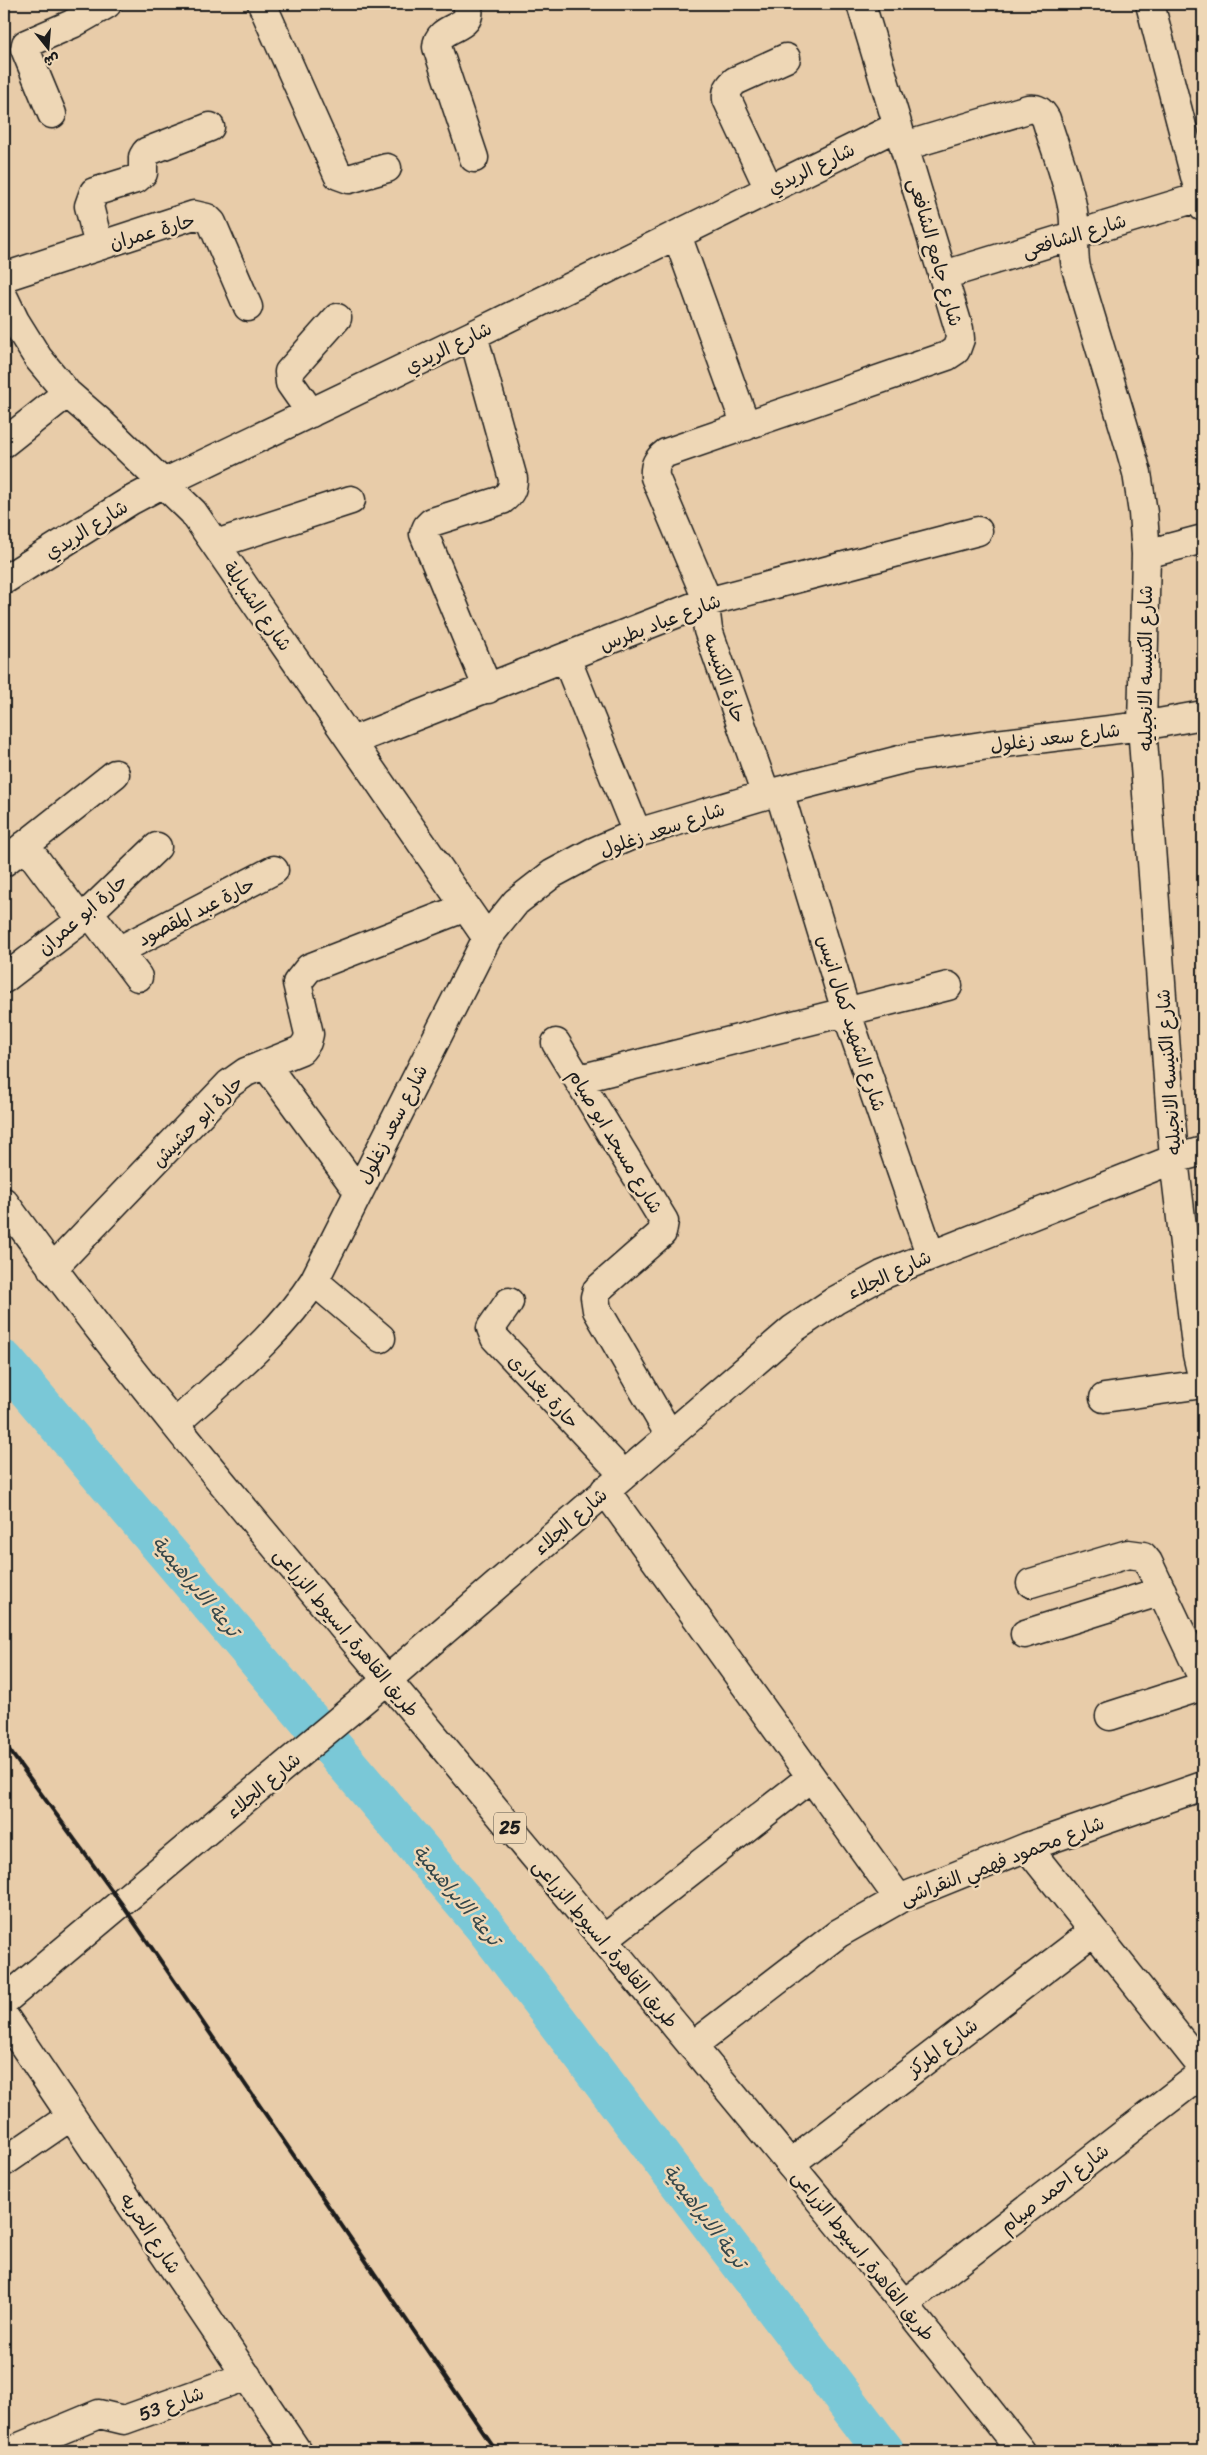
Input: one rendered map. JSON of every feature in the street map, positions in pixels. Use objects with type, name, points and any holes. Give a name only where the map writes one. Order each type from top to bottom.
[{"type":"main road","points":[[52,114],[24,49],[26,44],[72,24],[107,4]]},
{"type":"main road","points":[[262,4],[338,175],[350,179],[387,168]]},
{"type":"main road","points":[[467,4],[469,13],[466,20],[442,34],[437,42],[437,47],[474,158]]},
{"type":"main road","name":"شارع جامع الشافعى","points":[[666,453],[947,356],[956,350],[960,339],[959,329],[861,4]]},
{"type":"main road","points":[[1150,4],[1202,200]]},
{"type":"main road","points":[[770,189],[726,99],[726,93],[735,81],[786,58]]},
{"type":"main road","name":"شارع الكنيسه الانجيليه","points":[[902,136],[1028,109],[1036,108],[1043,113],[1071,201],[1076,268],[1137,473],[1143,513],[1146,554],[1142,726],[1174,1159],[1197,1354],[1203,1382]]},
{"type":"main road","points":[[99,246],[89,206],[94,192],[136,179],[143,173],[143,157],[146,152],[210,127]]},
{"type":"main road","name":"شارع الريدي","points":[[4,580],[164,483],[473,335],[770,189],[902,136]]},
{"type":"main road","name":"شارع الشافعى","points":[[944,275],[1074,235],[1202,200]]},
{"type":"main road","name":"حارة عمران","points":[[4,277],[194,216],[207,218],[212,223],[248,308]]},
{"type":"main road","points":[[677,235],[746,426]]},
{"type":"main road","name":"شارع الشبايلة","points":[[4,298],[15,321],[38,358],[67,393],[193,512],[487,938]]},
{"type":"main road","points":[[311,413],[290,383],[289,372],[337,318]]},
{"type":"main road","points":[[473,335],[513,479],[513,488],[509,495],[502,500],[432,522],[424,534],[488,689]]},
{"type":"main road","points":[[4,443],[67,393]]},
{"type":"main road","name":"حارة الكنيسه","points":[[666,453],[658,459],[654,467],[655,477],[703,590],[708,630],[773,793]]},
{"type":"main road","points":[[216,544],[352,500]]},
{"type":"main road","name":"شارع عياد بطرس","points":[[352,741],[704,603],[978,531]]},
{"type":"main road","points":[[1146,554],[1203,539]]},
{"type":"main road","points":[[566,658],[637,833]]},
{"type":"main road","name":"شارع سعد زغلول","points":[[175,1424],[277,1329],[314,1281],[487,938],[516,902],[552,874],[593,852],[637,833],[773,793],[911,757],[988,745],[1142,726],[1203,715]]},
{"type":"main road","points":[[4,862],[115,774]]},
{"type":"main road","name":"شارع الشهيد كمال انيس","points":[[773,793],[930,1254]]},
{"type":"main road","points":[[25,845],[85,916],[118,951],[138,977]]},
{"type":"main road","name":"حارة ابو عمران","points":[[4,979],[85,916],[157,847]]},
{"type":"main road","name":"حارة عبد المقصود","points":[[118,951],[274,870]]},
{"type":"main road","name":"حارة ابو حشيش","points":[[52,1269],[229,1084],[246,1072],[301,1050],[307,1042],[309,1034],[297,983],[309,968],[466,907]]},
{"type":"main road","points":[[579,1079],[948,986]]},
{"type":"main road","name":"شارع مسجد ابو صيام","points":[[556,1043],[664,1221],[662,1233],[597,1290],[595,1297],[597,1310],[670,1434]]},
{"type":"main road","points":[[265,1064],[358,1191]]},
{"type":"main road","name":"شارع الجلاء","points":[[4,2001],[387,1680],[793,1329],[836,1300],[882,1275],[930,1254],[1174,1159],[1203,1151]]},
{"type":"main road","name":"طريق القاهرة, اسيوط الزراعى","points":[[4,1202],[52,1269],[175,1424],[905,2303],[1021,2451]]},
{"type":"main road","points":[[314,1281],[381,1338]]},
{"type":"main road","name":"حارة بغدادى","points":[[509,1302],[490,1328],[495,1338],[614,1482]]},
{"type":"main road","points":[[1104,1398],[1203,1382]]},
{"type":"main road","points":[[614,1482],[811,1777],[899,1899]]},
{"type":"main road","points":[[1031,1583],[1128,1554],[1136,1553],[1143,1556],[1148,1562],[1203,1680]]},
{"type":"main road","points":[[1025,1634],[1162,1591]]},
{"type":"main road","points":[[1110,1716],[1203,1686]]},
{"type":"main road","points":[[604,1939],[811,1777]]},
{"type":"main road","name":"شارع محمود فهمي النقراشى","points":[[692,2046],[840,1933],[899,1899],[1027,1847],[1203,1786]]},
{"type":"main road","points":[[1027,1847],[1203,2068]]},
{"type":"main road","name":"شارع المركز","points":[[790,2164],[1094,1931]]},
{"type":"main road","name":"شارع الحريه","points":[[4,2016],[297,2451]]},
{"type":"main road","name":"شارع احمد صيام","points":[[905,2303],[1203,2073]]},
{"type":"main road","points":[[4,2162],[71,2116]]},
{"type":"main road","name":"شارع 53","points":[[10,2451],[99,2414],[124,2420],[247,2376]]},
{"type":"waterway","name":"ترعة الابراهيمية","points":[[4,1361],[486,1928],[884,2451]]},
{"type":"railway","points":[[4,1743],[121,1903],[496,2451]]}]
